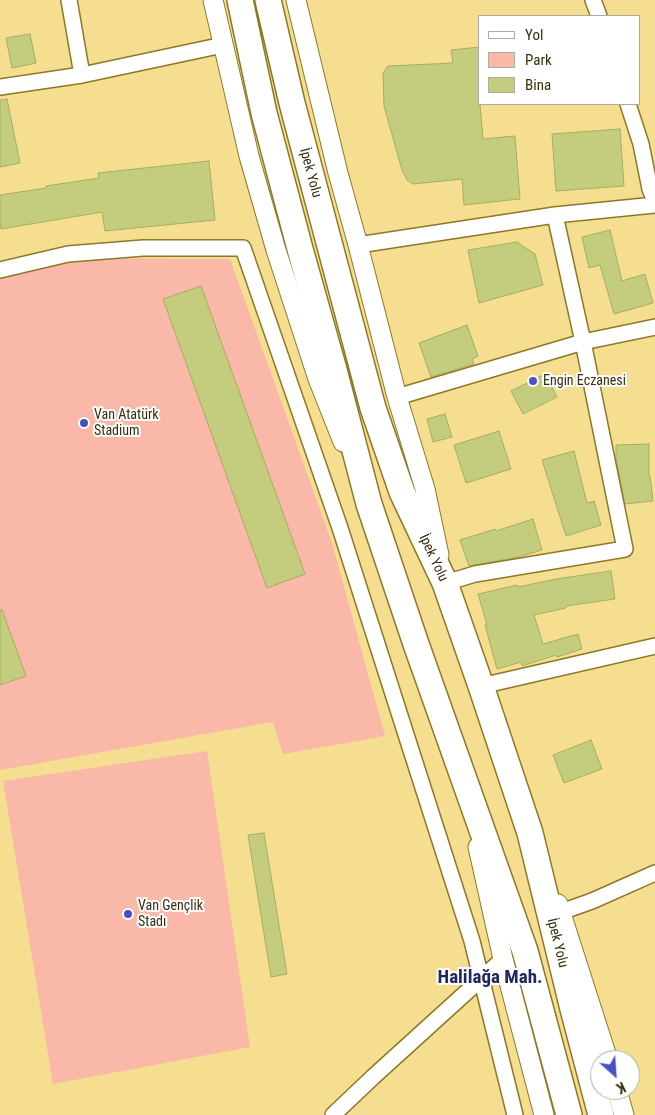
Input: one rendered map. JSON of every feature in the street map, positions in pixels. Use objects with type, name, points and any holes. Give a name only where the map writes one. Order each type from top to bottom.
[{"type":"highway","name":"İpek Yolu","points":[[240,0],[264,114],[369,504],[416,644],[525,951],[569,1115]]},
{"type":"highway","name":"İpek Yolu","points":[[268,0],[292,103],[373,408],[402,492],[445,583],[530,833],[601,1115]]},
{"type":"street","points":[[69,0],[82,75]]},
{"type":"street","points":[[213,0],[249,156],[276,250],[318,380],[369,504]]},
{"type":"street","points":[[296,0],[338,173],[397,397],[425,489],[445,583],[474,574],[624,549],[555,215]]},
{"type":"street","points":[[593,0],[599,15]]},
{"type":"street","points":[[0,87],[82,75],[223,45]]},
{"type":"street","points":[[628,105],[641,144],[650,189],[655,201]]},
{"type":"street","points":[[358,245],[555,215],[655,205]]},
{"type":"street","points":[[0,270],[68,254],[143,248],[243,248],[340,528],[472,941],[515,1115]]},
{"type":"street","points":[[397,397],[582,342],[655,327]]},
{"type":"street","points":[[481,686],[655,646]]},
{"type":"street","points":[[461,772],[503,959],[544,1115]]},
{"type":"street","points":[[530,833],[561,912],[605,1050]]},
{"type":"street","points":[[561,912],[592,901],[655,873]]},
{"type":"street","points":[[333,1115],[503,959]]},
{"type":"street","points":[[620,1100],[624,1115]]},
{"type":"green space","points":[[76,258],[230,259],[332,543],[385,736],[283,754],[273,722],[0,770],[0,270]]},
{"type":"green space","name":"Van Gençlik Stadı","points":[[207,751],[250,1047],[53,1084],[3,781]]},
{"type":"building","points":[[30,34],[36,63],[12,68],[6,38]]},
{"type":"building","points":[[478,47],[478,105],[480,105],[483,139],[515,136],[520,199],[464,205],[462,179],[413,184],[407,180],[402,170],[384,106],[383,73],[388,66],[453,63],[451,50]]},
{"type":"building","points":[[7,99],[20,163],[0,167],[0,100]]},
{"type":"building","points":[[620,129],[624,186],[556,191],[552,134]]},
{"type":"building","points":[[209,161],[215,220],[105,231],[102,212],[1,229],[0,195],[99,178],[98,173]]},
{"type":"building","points":[[610,230],[622,281],[645,274],[653,303],[614,314],[600,265],[589,268],[582,237]]},
{"type":"building","points":[[517,242],[535,254],[543,285],[479,303],[468,250]]},
{"type":"building","points":[[201,286],[305,574],[267,588],[163,299]]},
{"type":"building","points":[[467,325],[478,356],[472,359],[474,364],[431,377],[419,343]]},
{"type":"building","points":[[545,374],[557,397],[523,414],[511,391]]},
{"type":"building","points":[[445,414],[452,437],[433,442],[427,419]]},
{"type":"building","points":[[499,431],[511,469],[466,483],[454,445]]},
{"type":"building","points":[[649,444],[649,476],[653,501],[625,504],[616,458],[616,445]]},
{"type":"building","points":[[574,451],[587,503],[594,501],[601,525],[566,536],[542,460]]},
{"type":"building","points":[[533,519],[542,550],[518,557],[469,566],[460,540]]},
{"type":"building","points":[[611,571],[615,599],[566,606],[566,608],[534,615],[543,644],[578,634],[582,649],[522,666],[521,662],[497,669],[478,594],[517,585],[518,587]]},
{"type":"building","points":[[0,610],[2,610],[26,676],[0,685]]},
{"type":"building","points":[[591,740],[602,769],[564,783],[553,755]]},
{"type":"building","points":[[264,833],[287,974],[271,977],[248,835]]},
{"type":"place","name":"Engin Eczanesi","points":[[533,381]]},
{"type":"place","name":"Van Atatürk Stadium","points":[[84,423]]},
{"type":"place","name":"Van Gençlik Stadı","points":[[128,914]]},
{"type":"district","name":"Halilağa Mah.","points":[[490,978]]}]
